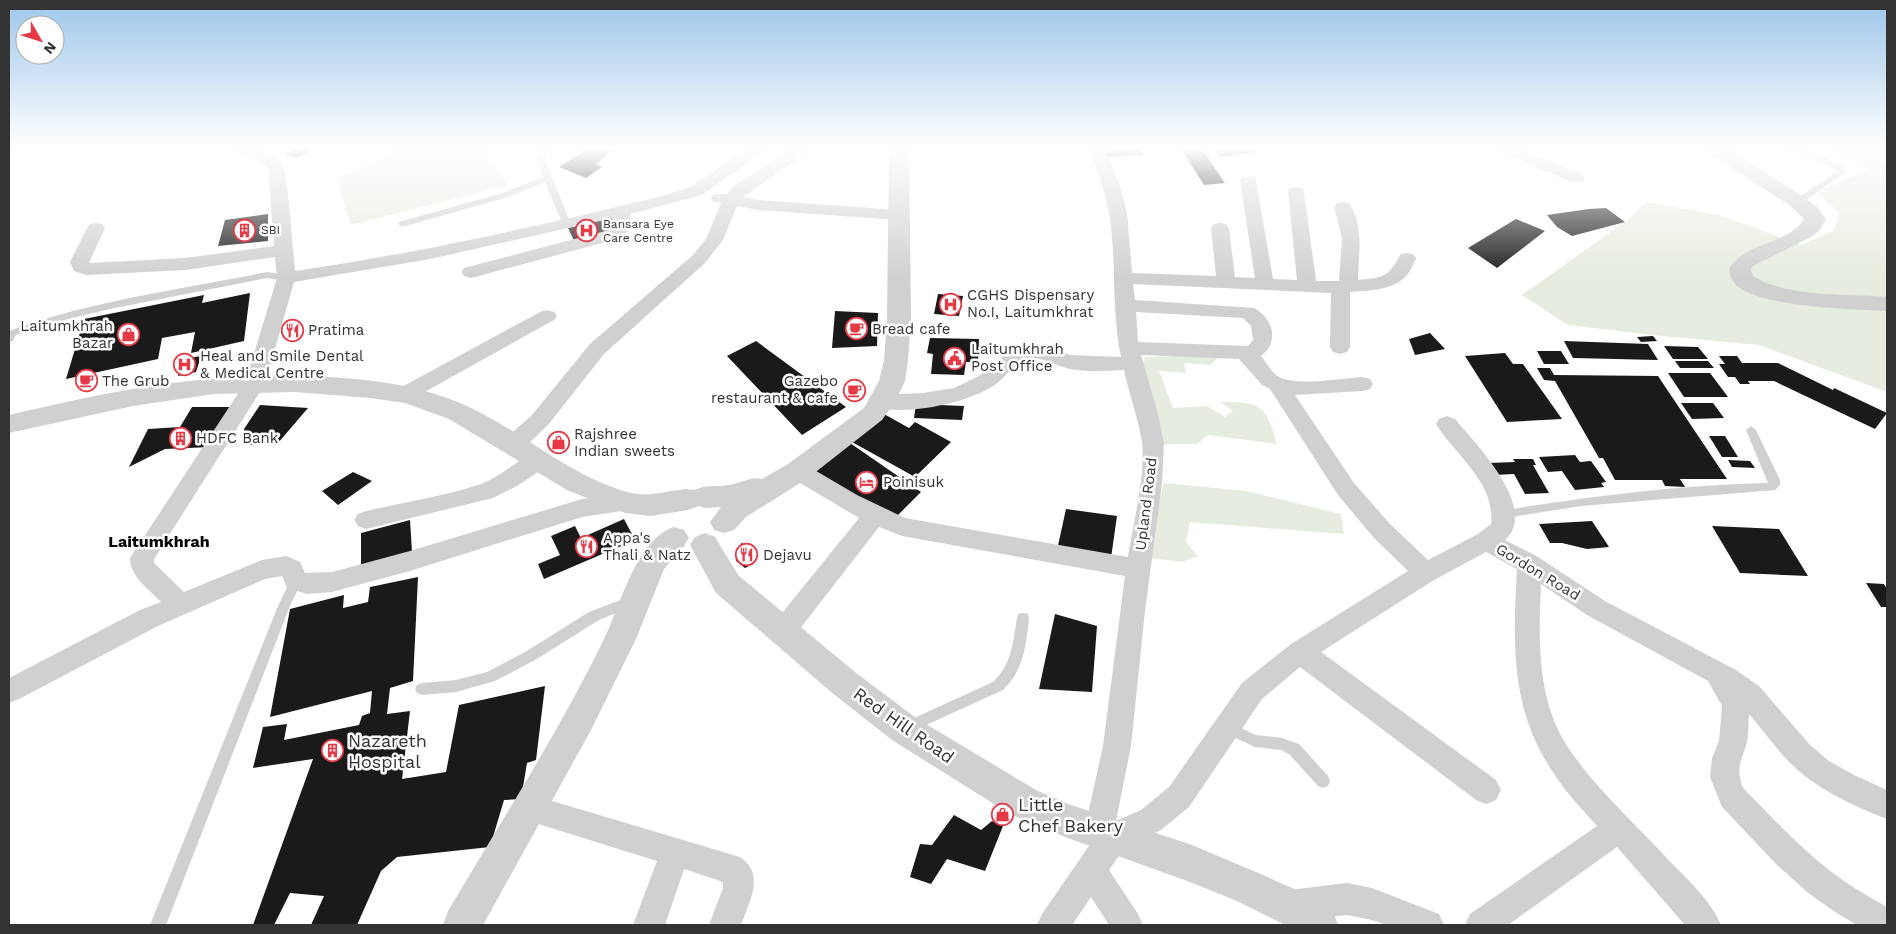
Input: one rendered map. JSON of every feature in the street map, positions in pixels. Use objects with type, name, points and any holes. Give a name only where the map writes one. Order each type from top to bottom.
[{"type":"street","points":[[180,604],[142,567],[142,558],[255,384],[286,278],[278,193]]},
{"type":"street","points":[[286,278],[394,261],[567,225],[691,193]]},
{"type":"street","points":[[702,193],[759,205],[898,215]]},
{"type":"street","points":[[514,444],[540,420],[597,349],[699,260],[714,240],[731,200],[738,193]]},
{"type":"street","points":[[462,925],[578,721],[620,639],[652,563],[660,552],[736,510],[787,477],[873,414],[882,402],[892,381],[896,360],[899,320],[898,193]]},
{"type":"street","name":"Upland Road","points":[[1113,193],[1118,213],[1124,306],[1131,355],[1153,444],[1151,483],[1123,680],[1117,746],[1120,839]]},
{"type":"street","points":[[1250,193],[1265,284]]},
{"type":"street","points":[[1296,193],[1307,287]]},
{"type":"street","points":[[1783,193],[1810,211],[1815,219],[1814,223],[1791,240],[1744,262],[1740,269],[1744,280],[1755,287],[1774,294],[1887,304]]},
{"type":"street","points":[[1340,347],[1351,241],[1343,207]]},
{"type":"street","points":[[471,272],[615,234],[622,228],[621,212]]},
{"type":"street","points":[[96,228],[79,262],[86,269],[185,264],[284,250]]},
{"type":"street","points":[[1220,228],[1226,283]]},
{"type":"street","points":[[1123,278],[1307,287],[1345,286],[1382,282],[1394,277],[1401,270],[1407,258]]},
{"type":"street","points":[[1124,306],[1247,312],[1255,316],[1261,324],[1262,342],[1261,346],[1249,355]]},
{"type":"street","points":[[406,394],[547,316]]},
{"type":"street","points":[[882,402],[917,402],[955,395],[972,389],[988,380],[1023,353],[1042,354],[1070,362],[1088,364],[1131,355],[1234,350],[1249,355],[1268,379],[1277,384],[1295,388],[1363,384]]},
{"type":"street","points":[[9,424],[87,406],[176,390],[255,384],[315,384],[369,388],[406,394],[442,404],[469,416],[584,487],[632,504],[692,533]]},
{"type":"street","points":[[1277,384],[1346,489],[1382,531],[1425,573]]},
{"type":"street","points":[[1447,424],[1489,479],[1498,495],[1505,514],[1502,528],[1486,541]]},
{"type":"street","points":[[366,520],[485,492],[509,480],[539,460]]},
{"type":"street","points":[[9,691],[149,618],[247,576],[274,567],[286,566],[291,569],[296,581],[307,584],[332,582],[410,562],[582,508],[667,503],[696,498],[728,496],[787,477],[847,502],[874,516],[902,526],[944,536],[1138,569]]},
{"type":"street","points":[[692,533],[668,514],[679,502],[696,498]]},
{"type":"street","name":"Red Hill Road","points":[[696,498],[719,504],[723,509],[692,533],[727,584],[904,729],[1023,802],[1065,820],[1200,868],[1289,906],[1319,925]]},
{"type":"street","points":[[783,631],[874,516]]},
{"type":"street","name":"Gordon Road","points":[[1120,839],[1151,820],[1179,797],[1252,691],[1300,652],[1425,573],[1486,541],[1529,564],[1596,608],[1717,673],[1749,694],[1800,754],[1820,770],[1844,785],[1887,805]]},
{"type":"street","points":[[1529,564],[1526,624],[1528,664],[1536,708],[1550,745],[1579,786],[1705,925]]},
{"type":"street","points":[[1300,652],[1486,790]]},
{"type":"street","points":[[1717,673],[1730,692],[1736,706],[1733,741],[1726,758],[1724,777],[1732,797],[1787,853],[1818,881],[1883,923]]},
{"type":"street","points":[[528,808],[729,868],[738,874],[739,888],[725,925]]},
{"type":"street","points":[[1481,925],[1619,828]]},
{"type":"street","points":[[1053,925],[1092,872],[1120,839]]},
{"type":"street","points":[[649,925],[674,852]]},
{"type":"street","points":[[1092,872],[1127,925]]},
{"type":"street","points":[[1289,906],[1347,898],[1372,904],[1428,925]]},
{"type":"lane","points":[[402,224],[510,193]]},
{"type":"lane","points":[[554,193],[567,225]]},
{"type":"lane","points":[[1798,202],[1812,193]]},
{"type":"lane","points":[[10,335],[36,324],[110,306],[267,275],[286,278]]},
{"type":"lane","points":[[1505,514],[1581,502],[1736,488],[1771,487],[1774,485],[1774,480],[1751,430]]},
{"type":"lane","points":[[158,925],[280,615],[296,581]]},
{"type":"lane","points":[[422,689],[456,686],[490,677],[530,656],[594,616],[637,599]]},
{"type":"lane","points":[[904,729],[998,686],[1008,678],[1015,667],[1023,618]]},
{"type":"lane","points":[[1226,727],[1255,741],[1282,744],[1294,749],[1305,759],[1323,782]]},
{"type":"shaded area","points":[[340,193],[479,193],[351,225]]},
{"type":"shaded area","points":[[1818,193],[1887,193],[1887,392],[1759,345],[1568,325],[1522,295],[1630,218],[1646,202],[1719,215],[1802,245],[1834,230],[1839,213]]},
{"type":"shaded area","points":[[1146,357],[1218,358],[1210,365],[1184,363],[1186,373],[1159,371],[1173,408],[1207,406],[1225,417],[1233,411],[1220,402],[1253,404],[1265,413],[1277,444],[1208,435],[1197,444],[1163,444],[1139,367]]},
{"type":"shaded area","points":[[1164,483],[1246,491],[1341,514],[1344,534],[1190,522],[1186,542],[1198,556],[1182,562],[1150,558],[1154,518]]},
{"type":"building","points":[[1606,208],[1625,222],[1572,236],[1557,227],[1547,215],[1589,209]]},
{"type":"building","name":"SBI","points":[[268,214],[268,241],[218,246],[225,220]]},
{"type":"building","points":[[611,217],[619,231],[575,243],[568,228]]},
{"type":"building","points":[[1516,219],[1545,231],[1497,268],[1468,248]]},
{"type":"building","name":"Laitumkhrah Bazar","points":[[250,293],[244,341],[191,353],[195,332],[162,338],[158,359],[66,379],[84,319],[204,295],[202,303]]},
{"type":"building","points":[[938,294],[963,296],[959,316],[934,314]]},
{"type":"building","name":"Bread cafe","points":[[835,311],[878,313],[877,346],[832,348]]},
{"type":"building","points":[[1430,333],[1445,349],[1415,355],[1409,339]]},
{"type":"building","points":[[1653,336],[1657,341],[1641,342],[1637,337]]},
{"type":"building","name":"Laitumkhrah Post Office","points":[[930,338],[979,339],[978,362],[966,362],[964,375],[931,374],[933,354],[927,353]]},
{"type":"building","points":[[756,341],[846,407],[802,435],[727,356]]},
{"type":"building","points":[[1564,341],[1648,344],[1658,360],[1573,358]]},
{"type":"building","points":[[1664,346],[1698,347],[1708,359],[1673,359]]},
{"type":"building","points":[[1537,351],[1561,351],[1569,364],[1544,364]]},
{"type":"building","points":[[1505,353],[1513,364],[1523,364],[1562,419],[1507,422],[1465,356]]},
{"type":"building","points":[[201,356],[196,372],[178,376],[183,359]]},
{"type":"building","points":[[1719,356],[1737,356],[1742,363],[1778,363],[1833,390],[1834,388],[1887,413],[1875,429],[1774,381],[1748,381],[1750,384],[1740,384],[1735,377],[1728,377],[1719,364],[1725,364]]},
{"type":"building","points":[[1675,361],[1708,361],[1714,368],[1680,368]]},
{"type":"building","points":[[1537,368],[1550,368],[1554,375],[1658,376],[1727,479],[1680,479],[1685,487],[1665,486],[1662,480],[1615,480],[1603,458],[1599,458],[1555,381],[1544,380]]},
{"type":"building","points":[[1668,373],[1710,373],[1728,397],[1684,397]]},
{"type":"building","points":[[1681,403],[1713,403],[1724,418],[1692,419]]},
{"type":"building","points":[[916,404],[964,406],[962,420],[914,418]]},
{"type":"building","points":[[260,405],[308,408],[278,443],[246,445],[244,429]]},
{"type":"building","name":"HDFC Bank","points":[[192,407],[238,407],[211,447],[165,449],[129,467],[148,429],[180,427]]},
{"type":"building","points":[[884,414],[909,428],[915,422],[951,442],[915,477],[852,442]]},
{"type":"building","points":[[1709,436],[1725,436],[1738,457],[1722,457]]},
{"type":"building","name":"Poinisuk","points":[[850,443],[921,492],[893,520],[813,471]]},
{"type":"building","points":[[1575,455],[1580,462],[1591,461],[1606,482],[1601,483],[1604,487],[1575,490],[1562,471],[1548,472],[1539,457]]},
{"type":"building","points":[[1513,459],[1533,459],[1536,465],[1533,465],[1549,493],[1525,494],[1514,474],[1494,475],[1488,463],[1515,462]]},
{"type":"building","points":[[1728,460],[1750,461],[1755,468],[1732,467]]},
{"type":"building","points":[[353,472],[372,481],[338,505],[322,491]]},
{"type":"building","points":[[1066,509],[1117,516],[1111,558],[1057,550]]},
{"type":"building","name":"Appa's Thali & Natz","points":[[624,519],[635,540],[544,579],[538,564],[560,555],[551,536],[575,526],[581,538]]},
{"type":"building","points":[[410,520],[412,552],[361,565],[361,533]]},
{"type":"building","points":[[1592,521],[1609,547],[1587,549],[1562,543],[1550,543],[1539,524]]},
{"type":"building","points":[[1712,526],[1779,529],[1808,576],[1740,573]]},
{"type":"building","name":"Dejavu","points":[[741,543],[757,550],[753,564],[745,568],[736,561]]},
{"type":"building","name":"Nazareth Hospital","points":[[418,577],[413,681],[390,688],[387,714],[410,711],[402,779],[446,772],[459,705],[545,686],[536,760],[527,763],[521,799],[504,800],[490,847],[397,857],[381,871],[357,925],[311,925],[324,896],[290,893],[274,925],[253,925],[313,759],[253,768],[263,727],[287,724],[284,740],[359,725],[362,716],[370,713],[372,691],[270,717],[290,609],[344,595],[343,608],[368,602],[370,587]]},
{"type":"building","points":[[1866,583],[1884,584],[1887,589],[1887,607],[1881,607]]},
{"type":"building","points":[[1055,614],[1097,626],[1092,692],[1039,689]]},
{"type":"building","points":[[954,815],[981,830],[992,821],[1003,826],[985,871],[947,859],[931,884],[910,877],[920,844],[932,845]]},
{"type":"place","name":"SBI","points":[[245,230]]},
{"type":"place","name":"Bansara Eye Care Centre","points":[[587,231]]},
{"type":"place","name":"CGHS Dispensary No.I, Laitumkhrat","points":[[951,304]]},
{"type":"place","name":"Bread cafe","points":[[856,329]]},
{"type":"place","name":"Pratima","points":[[292,330]]},
{"type":"place","name":"Laitumkhrah Bazar","points":[[129,335]]},
{"type":"place","name":"Laitumkhrah Post Office","points":[[955,358]]},
{"type":"place","name":"Heal and Smile Dental & Medical Centre","points":[[184,365]]},
{"type":"place","name":"The Grub","points":[[86,381]]},
{"type":"place","name":"Gazebo restaurant & cafe","points":[[854,390]]},
{"type":"place","name":"HDFC Bank","points":[[180,438]]},
{"type":"place","name":"Rajshree Indian sweets","points":[[558,443]]},
{"type":"place","name":"Poinisuk","points":[[867,482]]},
{"type":"place","name":"Appa's Thali & Natz","points":[[587,547]]},
{"type":"place","name":"Dejavu","points":[[747,555]]},
{"type":"place","name":"Nazareth Hospital","points":[[332,750]]},
{"type":"place","name":"Little Chef Bakery","points":[[1002,814]]},
{"type":"district","name":"Laitumkhrah","points":[[159,541]]}]
